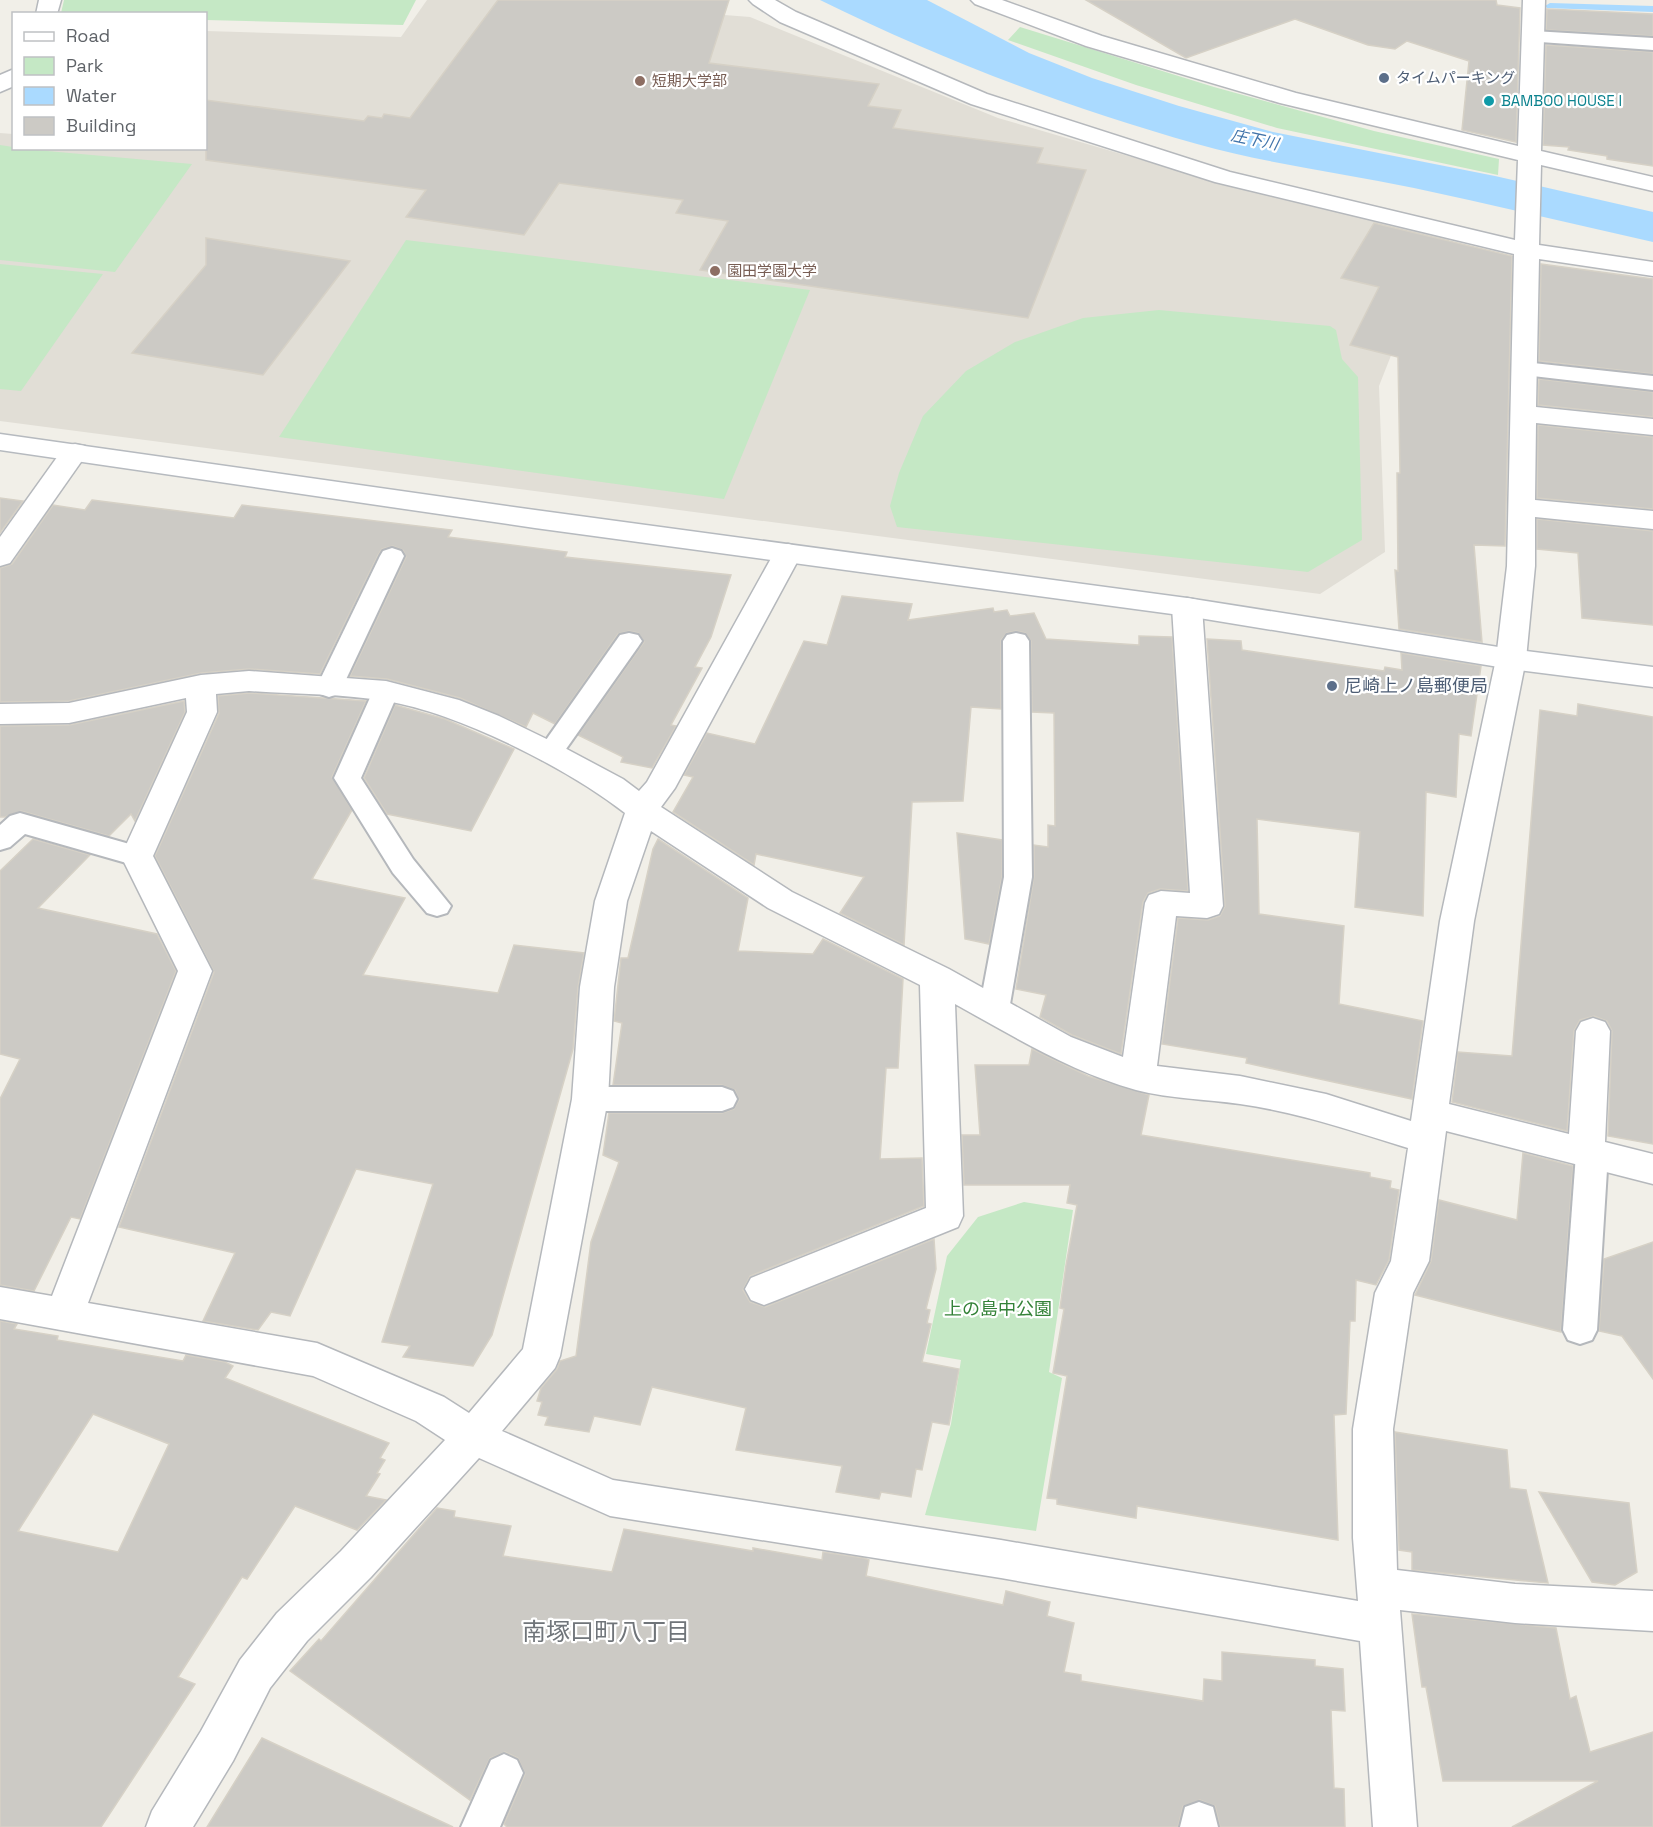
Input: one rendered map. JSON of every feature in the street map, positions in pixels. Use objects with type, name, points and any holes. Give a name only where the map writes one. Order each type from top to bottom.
[{"type":"street","points":[[760,0],[788,17],[979,99],[1223,177],[1526,244],[1653,269]]},
{"type":"street","points":[[982,0],[1094,41],[1288,98],[1530,161],[1653,184]]},
{"type":"street","points":[[1395,1827],[1374,1538],[1373,1429],[1394,1293],[1410,1262],[1457,921],[1511,659],[1521,566],[1522,414],[1533,0]]},
{"type":"street","points":[[1522,414],[1653,427]]},
{"type":"street","points":[[0,442],[535,519],[1187,607],[1511,659],[1653,677]]},
{"type":"street","points":[[0,557],[75,452]]},
{"type":"street","points":[[1522,507],[1653,520]]},
{"type":"street","points":[[168,1827],[217,1746],[255,1674],[291,1627],[356,1564],[473,1437],[541,1356],[590,1099],[597,987],[611,901],[642,810],[659,788],[788,553]]},
{"type":"street","points":[[1138,1077],[1161,903],[1207,906],[1187,607]]},
{"type":"street","points":[[0,714],[69,713],[201,685],[249,681],[386,691],[448,707],[488,723],[550,753],[612,787],[642,810],[780,900],[937,978],[1059,1046],[1091,1061],[1138,1077],[1193,1086],[1240,1090],[1326,1108],[1589,1153],[1649,1171]]},
{"type":"street","points":[[64,1316],[195,971],[137,856],[202,712],[201,685]]},
{"type":"street","points":[[764,1289],[945,1216],[937,978]]},
{"type":"street","points":[[1589,1153],[1593,1031]]},
{"type":"street","points":[[0,1303],[317,1360],[430,1409],[473,1437],[610,1498],[1013,1561],[1379,1606],[1487,1602],[1559,1609],[1653,1611]]},
{"type":"lane","points":[[1533,37],[1653,44]]},
{"type":"lane","points":[[1523,369],[1653,383]]},
{"type":"lane","points":[[329,688],[392,556]]},
{"type":"lane","points":[[550,753],[629,640]]},
{"type":"lane","points":[[994,1010],[1018,877],[1016,640]]},
{"type":"lane","points":[[386,691],[347,778],[403,866],[437,906]]},
{"type":"lane","points":[[0,840],[20,823],[137,856]]},
{"type":"lane","points":[[590,1099],[722,1099]]},
{"type":"lane","points":[[1580,1330],[1589,1153]]},
{"type":"lane","points":[[480,1827],[504,1773]]},
{"type":"shaded area","name":"園田学園大学","points":[[427,0],[533,0],[750,17],[998,118],[1231,186],[1450,239],[1412,302],[1379,386],[1385,552],[1320,594],[0,421],[0,133],[12,134],[12,150],[207,150],[207,31],[401,37]]},
{"type":"green space","points":[[64,0],[416,0],[403,25],[207,20],[207,12],[61,12]]},
{"type":"green space","points":[[1020,27],[1214,87],[1374,131],[1499,159],[1498,175],[1277,128],[1136,85],[1008,40]]},
{"type":"green space","points":[[0,145],[12,147],[12,150],[36,150],[192,164],[115,272],[0,260]]},
{"type":"green space","points":[[406,240],[810,290],[724,499],[279,437]]},
{"type":"green space","points":[[0,264],[103,274],[21,391],[0,389]]},
{"type":"green space","points":[[1159,310],[1330,326],[1336,330],[1342,359],[1358,377],[1362,540],[1308,572],[897,527],[890,506],[899,473],[923,416],[966,371],[1015,342],[1083,318]]},
{"type":"green space","name":"上の島中公園","points":[[1024,1202],[1073,1210],[1049,1372],[1062,1378],[1036,1531],[925,1515],[951,1424],[961,1360],[926,1354],[947,1256],[978,1217]]},
{"type":"water","name":"庄下川","points":[[820,0],[927,0],[1029,53],[1092,78],[1179,106],[1273,132],[1495,176],[1653,212],[1653,242],[1414,188],[1278,163],[1148,130],[1005,81],[912,43]]},
{"type":"building","points":[[498,0],[729,0],[709,63],[879,84],[868,106],[901,110],[893,128],[1043,148],[1037,163],[1086,170],[1028,318],[700,270],[728,221],[676,213],[683,200],[559,183],[524,235],[406,217],[426,190],[206,160],[207,100],[364,121],[368,116],[382,118],[384,114],[410,118]]},
{"type":"building","points":[[1086,0],[1496,0],[1497,5],[1520,8],[1516,142],[1462,130],[1469,61],[1407,41],[1395,49],[1368,45],[1295,19],[1186,58]]},
{"type":"building","points":[[1547,9],[1653,14],[1653,36],[1546,30]]},
{"type":"building","points":[[1546,45],[1653,52],[1653,166],[1607,159],[1607,156],[1568,150],[1569,147],[1543,145]]},
{"type":"building","points":[[1374,223],[1512,256],[1505,546],[1474,545],[1482,642],[1399,629],[1395,570],[1398,571],[1397,473],[1400,473],[1398,357],[1350,345],[1379,287],[1341,278]]},
{"type":"building","points":[[206,238],[350,261],[263,375],[132,353],[206,265]]},
{"type":"building","points":[[1541,264],[1653,279],[1653,374],[1539,361]]},
{"type":"building","points":[[1539,379],[1653,392],[1653,417],[1538,405]]},
{"type":"building","points":[[1538,425],[1653,437],[1653,509],[1537,498]]},
{"type":"building","points":[[0,498],[23,501],[0,533]]},
{"type":"building","points":[[92,500],[234,518],[242,505],[452,530],[448,537],[567,552],[565,557],[731,575],[711,637],[695,667],[702,668],[671,725],[676,726],[652,768],[621,762],[623,757],[578,735],[644,642],[638,633],[629,631],[618,634],[555,724],[533,713],[526,727],[460,698],[387,679],[350,676],[406,557],[403,550],[393,546],[382,549],[378,555],[320,674],[249,669],[201,673],[69,701],[0,702],[0,568],[12,564],[53,505],[85,510]]},
{"type":"building","points":[[1537,519],[1653,531],[1653,625],[1582,618],[1578,553],[1537,549]]},
{"type":"building","points":[[842,596],[912,604],[908,620],[993,608],[994,612],[1007,610],[1010,616],[1034,613],[1046,639],[1139,645],[1139,636],[1172,637],[1188,891],[1160,889],[1148,893],[1143,902],[1121,1054],[1072,1035],[1040,1017],[1046,995],[1016,989],[1034,877],[1034,845],[1048,847],[1048,825],[1055,826],[1054,713],[1032,712],[1031,641],[1025,633],[1016,631],[1007,633],[1001,640],[1001,709],[971,707],[963,801],[912,802],[904,945],[840,913],[864,877],[756,854],[754,865],[673,812],[693,777],[684,775],[707,733],[755,744],[804,641],[827,645]]},
{"type":"building","points":[[1207,639],[1241,641],[1242,650],[1384,671],[1385,667],[1402,670],[1401,653],[1481,666],[1471,736],[1459,734],[1456,797],[1426,792],[1423,916],[1355,907],[1360,832],[1257,819],[1259,914],[1344,926],[1339,1004],[1423,1021],[1412,1099],[1246,1063],[1247,1058],[1162,1044],[1178,918],[1208,920],[1220,916],[1225,906]]},
{"type":"building","points":[[249,693],[366,701],[332,777],[352,810],[312,879],[405,898],[363,975],[498,993],[514,945],[584,953],[578,987],[573,1049],[492,1335],[473,1366],[403,1357],[410,1346],[382,1342],[433,1184],[356,1169],[290,1316],[271,1312],[258,1330],[203,1321],[235,1253],[119,1227],[214,972],[155,856],[219,713],[218,696]]},
{"type":"building","points":[[184,701],[185,712],[135,821],[131,814],[109,836],[21,811],[0,817],[0,726],[69,725]]},
{"type":"building","points":[[1578,704],[1653,717],[1653,1144],[1608,1136],[1612,1031],[1607,1021],[1594,1016],[1580,1020],[1574,1031],[1567,1131],[1452,1102],[1458,1052],[1512,1056],[1540,710],[1577,716]]},
{"type":"building","points":[[395,705],[445,719],[514,749],[471,831],[387,814],[364,778]]},
{"type":"building","points":[[957,833],[1002,840],[1002,877],[989,944],[965,939]]},
{"type":"building","points":[[33,839],[90,855],[38,908],[157,934],[176,971],[80,1219],[71,1217],[34,1291],[0,1285],[0,1099],[20,1059],[0,1054],[0,871]]},
{"type":"building","points":[[658,839],[748,898],[738,951],[813,954],[823,939],[903,979],[898,1068],[886,1068],[880,1159],[922,1158],[924,1206],[750,1276],[743,1290],[750,1302],[765,1307],[934,1239],[936,1269],[926,1309],[930,1310],[927,1323],[931,1324],[922,1362],[959,1369],[949,1425],[932,1422],[922,1470],[916,1469],[911,1497],[881,1492],[879,1499],[836,1492],[842,1466],[736,1450],[746,1408],[652,1387],[640,1425],[594,1416],[589,1432],[545,1425],[548,1417],[538,1415],[542,1402],[537,1401],[541,1388],[557,1369],[560,1361],[576,1356],[591,1242],[619,1162],[603,1155],[609,1113],[722,1113],[734,1109],[739,1100],[735,1090],[722,1085],[613,1085],[622,1023],[614,1021],[621,958],[628,958],[653,849]]},
{"type":"building","points":[[1032,1049],[1088,1076],[1149,1095],[1141,1135],[1370,1173],[1370,1177],[1391,1181],[1390,1188],[1399,1190],[1389,1260],[1376,1285],[1356,1280],[1355,1321],[1350,1321],[1346,1414],[1334,1415],[1338,1540],[1137,1506],[1136,1518],[1057,1504],[1057,1499],[1047,1498],[1067,1376],[1053,1373],[1064,1309],[1060,1308],[1066,1265],[1077,1205],[1067,1203],[1070,1185],[964,1185],[962,1135],[980,1135],[975,1065],[1029,1065]]},
{"type":"building","points":[[1523,1153],[1573,1166],[1561,1332],[1415,1295],[1431,1261],[1439,1200],[1517,1220]]},
{"type":"building","points":[[1653,1242],[1653,1379],[1622,1336],[1599,1331],[1604,1259]]},
{"type":"building","points":[[0,1321],[17,1324],[14,1329],[58,1336],[57,1340],[183,1361],[186,1355],[225,1362],[233,1366],[225,1378],[389,1443],[380,1458],[385,1460],[377,1473],[380,1474],[366,1496],[386,1500],[357,1530],[295,1506],[247,1579],[242,1577],[178,1677],[195,1684],[101,1827],[0,1827]],"holes":[[[93,1414],[169,1444],[118,1552],[18,1531]]]},
{"type":"building","points":[[1395,1432],[1507,1450],[1510,1488],[1526,1490],[1548,1583],[1412,1570],[1412,1552],[1399,1550]]},
{"type":"building","points":[[1539,1492],[1629,1503],[1637,1572],[1615,1585],[1592,1582]]},
{"type":"building","points":[[437,1508],[455,1511],[454,1517],[511,1526],[503,1556],[612,1572],[624,1529],[822,1560],[823,1552],[864,1558],[869,1560],[866,1576],[1003,1605],[1006,1591],[1050,1602],[1047,1616],[1074,1623],[1064,1672],[1081,1675],[1081,1681],[1203,1701],[1204,1679],[1222,1681],[1222,1652],[1315,1660],[1315,1666],[1343,1669],[1345,1711],[1331,1710],[1334,1788],[1344,1789],[1345,1827],[1220,1827],[1215,1806],[1200,1800],[1183,1806],[1178,1827],[507,1827],[504,1824],[525,1774],[518,1758],[505,1752],[490,1758],[470,1800],[290,1671],[319,1639],[321,1641]]},
{"type":"building","points":[[1412,1614],[1556,1628],[1570,1699],[1576,1696],[1590,1752],[1653,1732],[1653,1827],[1512,1827],[1598,1781],[1443,1781],[1426,1687],[1422,1687]]},
{"type":"building","points":[[262,1738],[453,1827],[207,1827]]},
{"type":"waterway","points":[[1550,6],[1653,9]]},
{"type":"place","name":"タイムパーキング","points":[[1384,78]]},
{"type":"place","name":"短期大学部","points":[[640,81]]},
{"type":"place","name":"BAMBOO HOUSE I","points":[[1489,101]]},
{"type":"place","name":"園田学園大学","points":[[715,271]]},
{"type":"place","name":"尼崎上ノ島郵便局","points":[[1332,686]]},
{"type":"district","name":"南塚口町八丁目","points":[[606,1632]]}]
